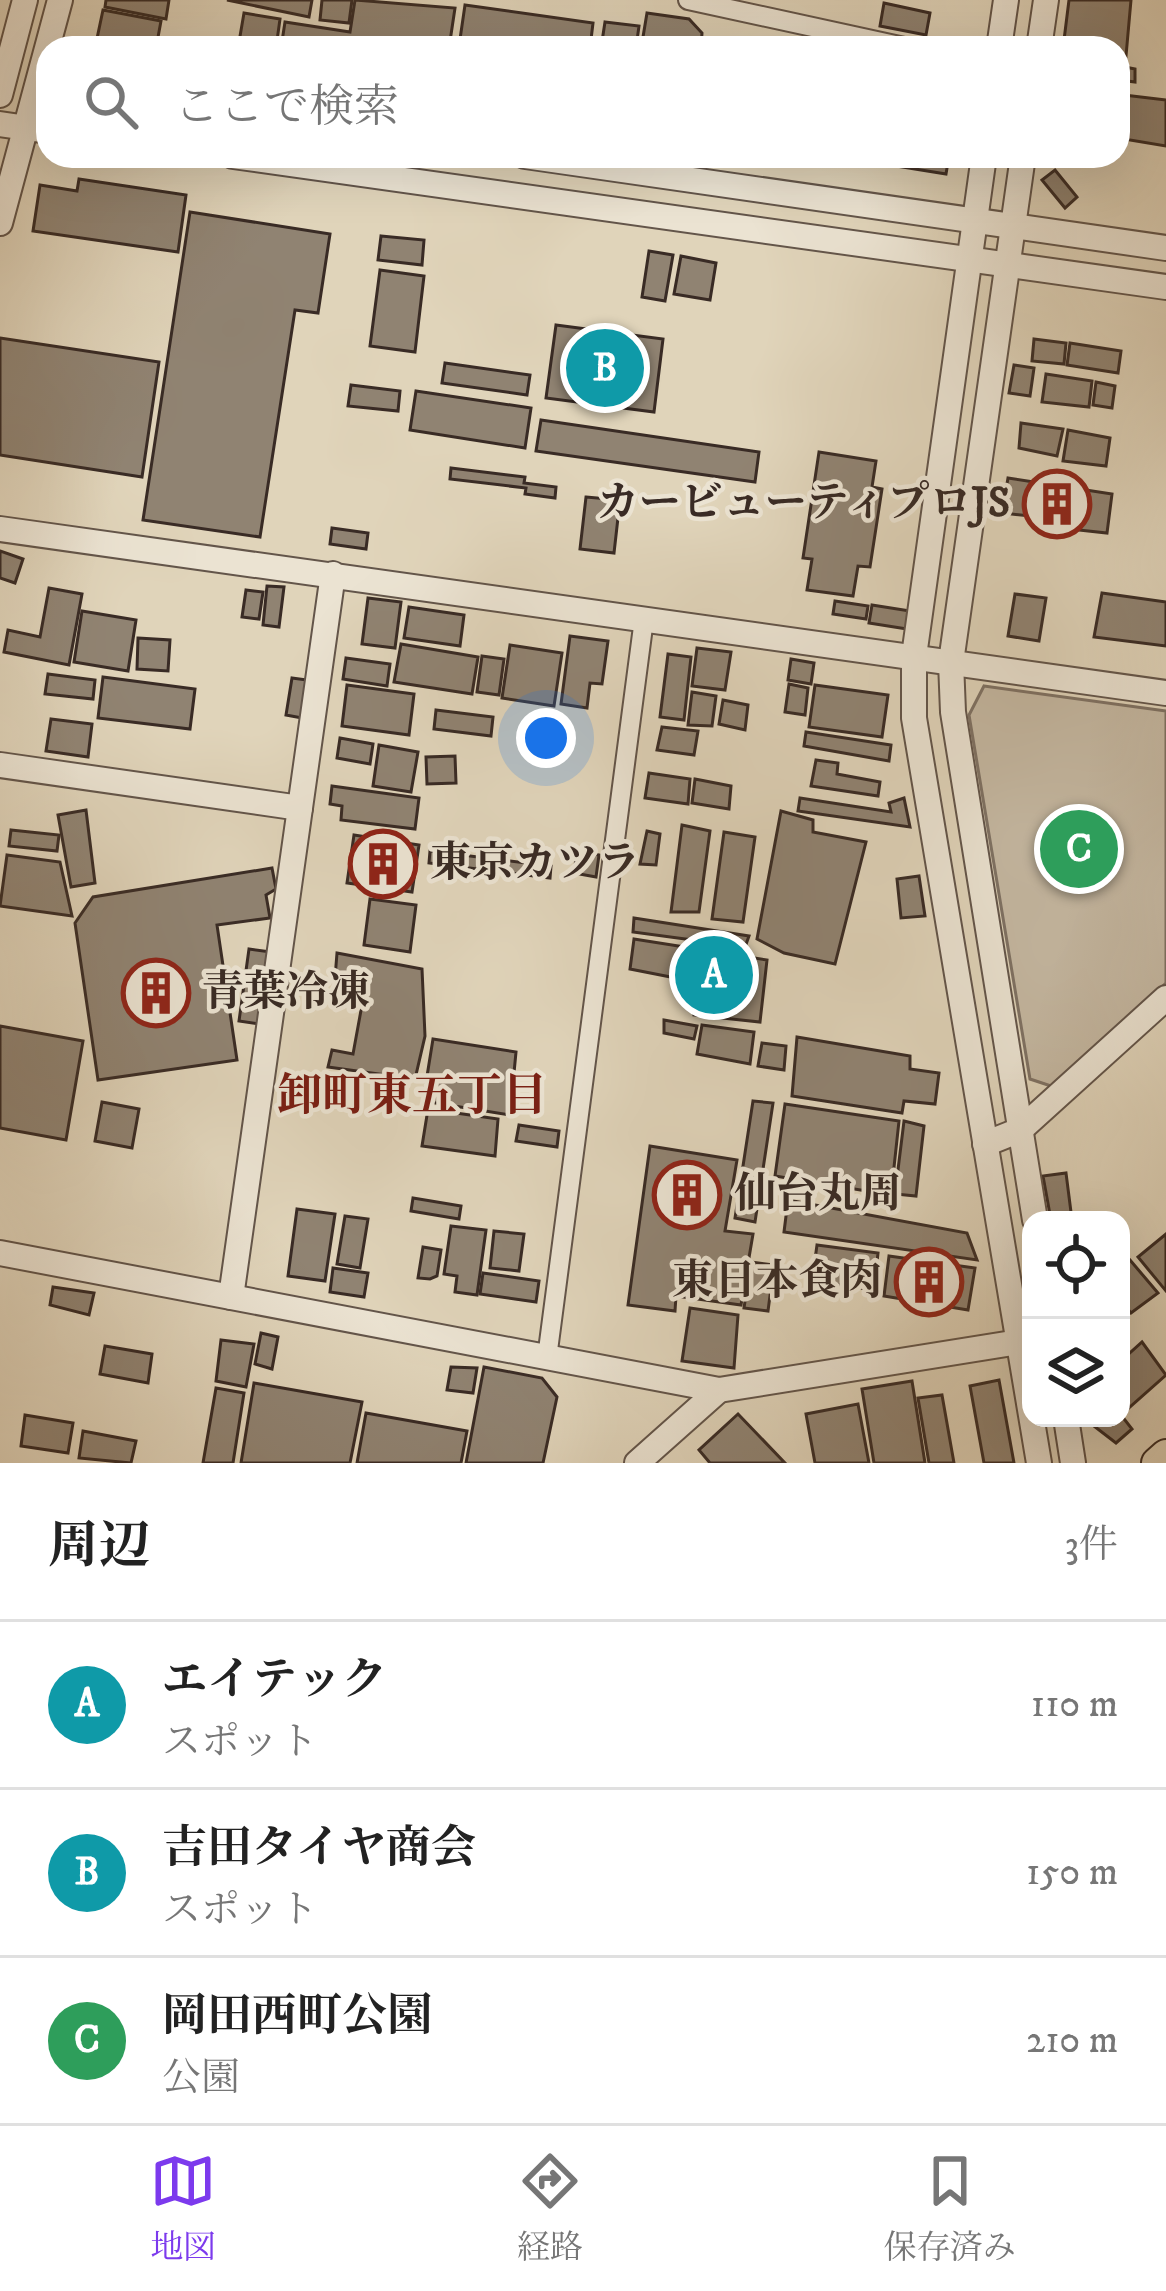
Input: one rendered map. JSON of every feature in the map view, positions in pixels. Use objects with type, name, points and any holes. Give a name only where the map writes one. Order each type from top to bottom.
[{"type":"main road","points":[[1157,1463],[1166,1455]]},
{"type":"street","points":[[25,0],[1,85],[36,86]]},
{"type":"street","points":[[52,36],[60,0]]},
{"type":"street","points":[[688,0],[854,36]]},
{"type":"street","points":[[1001,36],[1006,0]]},
{"type":"street","points":[[1041,36],[1046,0]]},
{"type":"street","points":[[0,124],[36,129]]},
{"type":"street","points":[[0,223],[36,132]]},
{"type":"street","points":[[321,168],[1166,287]]},
{"type":"street","points":[[608,168],[1166,248]]},
{"type":"street","points":[[982,168],[914,656],[914,718],[985,1144],[1022,1331]]},
{"type":"street","points":[[1021,168],[951,662],[953,712],[1034,1211]]},
{"type":"street","points":[[0,529],[1166,693]]},
{"type":"street","points":[[231,1297],[334,574]]},
{"type":"street","points":[[547,1358],[644,619]]},
{"type":"street","points":[[0,765],[300,808]]},
{"type":"street","points":[[985,1144],[1020,1130],[1166,998]]},
{"type":"street","points":[[0,1253],[719,1390],[1022,1341]]},
{"type":"street","points":[[637,1463],[719,1390]]},
{"type":"street","points":[[1035,1427],[1039,1463]]},
{"type":"street","points":[[1067,1427],[1073,1463]]},
{"type":"shaded area","points":[[984,686],[1166,711],[1166,983],[1051,1086],[1030,1079],[969,715]]},
{"type":"building","points":[[106,0],[169,0],[166,19],[105,7]]},
{"type":"building","points":[[227,0],[312,0],[309,17]]},
{"type":"building","points":[[322,0],[352,0],[349,23],[320,20]]},
{"type":"building","points":[[355,0],[455,8],[451,36],[283,36],[285,22],[350,32]]},
{"type":"building","points":[[1069,0],[1131,0],[1128,36],[1064,36]]},
{"type":"building","points":[[884,3],[930,13],[926,35],[880,26]]},
{"type":"building","points":[[465,5],[593,23],[591,36],[460,36]]},
{"type":"building","points":[[103,10],[161,21],[158,36],[98,36]]},
{"type":"building","points":[[244,13],[280,19],[278,36],[240,36]]},
{"type":"building","points":[[647,13],[689,19],[702,33],[702,36],[643,36]]},
{"type":"building","points":[[605,22],[639,26],[638,36],[603,36]]},
{"type":"building","points":[[1130,96],[1166,100],[1166,146],[1130,140]]},
{"type":"building","points":[[909,168],[947,168],[946,174]]},
{"type":"building","points":[[1055,170],[1077,197],[1065,208],[1042,180]]},
{"type":"building","points":[[79,179],[186,195],[178,252],[33,231],[40,185],[77,191]]},
{"type":"building","points":[[190,212],[330,234],[318,313],[295,310],[260,537],[143,520]]},
{"type":"building","points":[[381,236],[424,240],[422,265],[378,260]]},
{"type":"building","points":[[649,251],[673,255],[665,301],[642,297]]},
{"type":"building","points":[[681,256],[716,263],[710,300],[674,294]]},
{"type":"building","points":[[380,270],[424,276],[415,352],[370,346]]},
{"type":"building","points":[[556,325],[663,339],[654,412],[546,398]]},
{"type":"building","points":[[0,338],[159,362],[142,477],[0,455]]},
{"type":"building","points":[[1034,339],[1066,343],[1064,364],[1032,361]]},
{"type":"building","points":[[1070,343],[1121,351],[1118,373],[1067,365]]},
{"type":"building","points":[[445,363],[530,375],[527,395],[442,383]]},
{"type":"building","points":[[1014,365],[1034,368],[1030,396],[1009,393]]},
{"type":"building","points":[[1046,374],[1092,381],[1089,407],[1042,402]]},
{"type":"building","points":[[1096,382],[1115,386],[1112,408],[1093,405]]},
{"type":"building","points":[[351,385],[400,391],[398,411],[348,406]]},
{"type":"building","points":[[416,391],[531,408],[525,448],[410,430]]},
{"type":"building","points":[[541,420],[759,452],[755,482],[536,451]]},
{"type":"building","points":[[1021,423],[1063,429],[1057,456],[1019,448]]},
{"type":"building","points":[[1068,430],[1110,438],[1106,466],[1063,461]]},
{"type":"building","points":[[819,452],[876,461],[872,487],[882,489],[870,567],[858,566],[853,596],[807,590],[812,559],[803,558]]},
{"type":"building","points":[[451,468],[525,477],[524,483],[556,487],[555,498],[525,494],[526,488],[450,479]]},
{"type":"building","name":"カービューティプロJS","points":[[1008,478],[1112,494],[1107,533],[1060,528],[1060,519],[1002,513]]},
{"type":"building","points":[[586,497],[620,500],[614,553],[580,549]]},
{"type":"building","points":[[332,528],[368,533],[366,549],[330,544]]},
{"type":"building","points":[[0,551],[23,559],[15,583],[0,578]]},
{"type":"building","points":[[267,586],[284,587],[279,627],[263,625]]},
{"type":"building","points":[[49,588],[82,594],[69,665],[4,652],[8,630],[40,637]]},
{"type":"building","points":[[246,590],[263,592],[259,619],[242,617]]},
{"type":"building","points":[[1102,593],[1166,602],[1166,646],[1094,637]]},
{"type":"building","points":[[1015,594],[1046,598],[1039,641],[1008,636]]},
{"type":"building","points":[[368,598],[401,602],[395,648],[362,644]]},
{"type":"building","points":[[835,601],[868,606],[866,619],[833,614]]},
{"type":"building","points":[[872,605],[910,611],[907,629],[869,623]]},
{"type":"building","points":[[409,607],[464,615],[460,646],[404,638]]},
{"type":"building","points":[[82,611],[136,620],[128,671],[74,662]]},
{"type":"building","points":[[570,636],[608,641],[602,684],[590,683],[587,708],[561,704]]},
{"type":"building","points":[[138,638],[170,640],[168,671],[137,669]]},
{"type":"building","points":[[401,644],[478,657],[472,694],[394,682]]},
{"type":"building","points":[[510,645],[562,653],[554,706],[502,698]]},
{"type":"building","points":[[697,648],[731,652],[725,690],[692,686]]},
{"type":"building","points":[[668,654],[691,657],[684,720],[660,717]]},
{"type":"building","points":[[482,656],[504,659],[499,695],[477,692]]},
{"type":"building","points":[[346,658],[390,664],[387,686],[343,679]]},
{"type":"building","points":[[791,659],[814,663],[811,684],[788,680]]},
{"type":"building","points":[[48,674],[95,680],[93,699],[45,694]]},
{"type":"building","points":[[103,677],[195,689],[190,729],[98,718]]},
{"type":"building","points":[[292,678],[307,680],[302,718],[286,715]]},
{"type":"building","points":[[789,684],[808,688],[805,715],[785,712]]},
{"type":"building","points":[[347,685],[414,694],[409,735],[342,726]]},
{"type":"building","points":[[815,685],[888,695],[882,737],[809,727]]},
{"type":"building","points":[[692,692],[716,696],[712,726],[688,725]]},
{"type":"building","points":[[723,700],[748,705],[745,730],[719,724]]},
{"type":"building","points":[[436,710],[493,717],[491,736],[434,729]]},
{"type":"building","points":[[51,719],[92,724],[88,757],[46,751]]},
{"type":"building","points":[[662,727],[698,731],[694,755],[657,750]]},
{"type":"building","points":[[806,732],[891,745],[889,761],[804,746]]},
{"type":"building","points":[[340,738],[373,744],[370,764],[337,758]]},
{"type":"building","points":[[379,745],[418,752],[411,792],[373,786]]},
{"type":"building","points":[[455,756],[456,783],[427,784],[426,757]]},
{"type":"building","points":[[816,760],[838,763],[837,774],[880,782],[878,796],[811,786]]},
{"type":"building","points":[[649,773],[690,779],[688,804],[645,798]]},
{"type":"building","points":[[695,779],[731,786],[729,809],[692,803]]},
{"type":"building","points":[[332,786],[419,798],[415,829],[341,820],[342,806],[330,804]]},
{"type":"building","points":[[800,798],[891,812],[889,803],[904,798],[910,827],[798,811]]},
{"type":"building","points":[[86,810],[95,883],[71,887],[58,815]]},
{"type":"building","points":[[781,811],[813,820],[813,832],[866,842],[835,964],[784,953],[757,939]]},
{"type":"building","points":[[682,825],[710,831],[699,912],[671,912]]},
{"type":"building","points":[[11,830],[59,835],[57,851],[9,846]]},
{"type":"building","points":[[647,831],[660,834],[656,865],[640,864]]},
{"type":"building","points":[[724,832],[755,837],[743,922],[712,919]]},
{"type":"building","name":"東京カツラ","points":[[354,835],[419,845],[412,892],[347,883]]},
{"type":"building","points":[[430,851],[551,866],[550,878],[429,863]]},
{"type":"building","points":[[577,851],[599,855],[596,877],[574,873]]},
{"type":"building","points":[[7,855],[60,862],[72,916],[0,906]]},
{"type":"building","name":"青葉冷凍","points":[[272,868],[276,889],[266,895],[270,918],[217,925],[237,1060],[98,1080],[75,923],[93,897]]},
{"type":"building","points":[[919,876],[925,916],[901,918],[897,879]]},
{"type":"building","points":[[370,899],[416,905],[410,952],[364,945]]},
{"type":"building","points":[[634,918],[749,936],[745,947],[633,932]]},
{"type":"building","points":[[634,939],[767,960],[760,1022],[694,1015],[696,982],[630,969]]},
{"type":"building","points":[[249,949],[271,952],[260,1024],[239,1021]]},
{"type":"building","points":[[337,953],[422,969],[425,1036],[415,1079],[328,1067],[332,1050],[353,1054],[366,983],[335,978]]},
{"type":"building","points":[[664,1020],[697,1026],[694,1039],[664,1033]]},
{"type":"building","points":[[702,1025],[754,1032],[750,1064],[697,1054]]},
{"type":"building","points":[[0,1026],[83,1041],[66,1140],[0,1128]]},
{"type":"building","points":[[797,1037],[910,1056],[910,1069],[939,1073],[935,1104],[904,1101],[902,1113],[792,1096]]},
{"type":"building","points":[[433,1039],[516,1052],[510,1115],[423,1101]]},
{"type":"building","points":[[762,1043],[786,1046],[784,1070],[758,1066]]},
{"type":"building","points":[[753,1101],[773,1103],[755,1222],[735,1218]]},
{"type":"building","points":[[102,1102],[139,1109],[132,1148],[95,1141]]},
{"type":"building","points":[[785,1104],[899,1121],[891,1195],[775,1176]]},
{"type":"building","points":[[428,1109],[498,1119],[495,1156],[422,1146]]},
{"type":"building","points":[[904,1121],[924,1126],[916,1196],[895,1194]]},
{"type":"building","points":[[519,1125],[559,1131],[557,1147],[516,1141]]},
{"type":"building","name":"仙台丸周","points":[[650,1146],[737,1160],[725,1231],[753,1234],[741,1305],[676,1296],[675,1311],[628,1305]]},
{"type":"building","points":[[1066,1173],[1071,1211],[1049,1211],[1043,1176]]},
{"type":"building","points":[[413,1198],[461,1206],[459,1219],[411,1211]]},
{"type":"building","points":[[788,1200],[967,1233],[977,1260],[784,1232]]},
{"type":"building","points":[[297,1209],[335,1214],[325,1281],[288,1276]]},
{"type":"building","points":[[345,1216],[368,1219],[360,1268],[337,1264]]},
{"type":"building","points":[[451,1226],[486,1230],[477,1295],[455,1292],[457,1276],[444,1274]]},
{"type":"building","points":[[494,1231],[524,1234],[519,1271],[490,1268]]},
{"type":"building","points":[[1166,1234],[1166,1291],[1138,1257]]},
{"type":"building","points":[[817,1245],[878,1253],[874,1290],[812,1281]]},
{"type":"building","points":[[423,1247],[441,1250],[437,1276],[430,1279],[418,1278]]},
{"type":"building","name":"東日本食肉","points":[[889,1256],[975,1268],[968,1310],[884,1296]]},
{"type":"building","points":[[1130,1260],[1158,1293],[1130,1312]]},
{"type":"building","points":[[751,1262],[774,1265],[768,1311],[744,1308]]},
{"type":"building","points":[[333,1268],[368,1273],[364,1297],[330,1292]]},
{"type":"building","points":[[483,1273],[539,1281],[536,1302],[480,1294]]},
{"type":"building","points":[[53,1287],[94,1293],[89,1315],[50,1305]]},
{"type":"building","points":[[690,1308],[738,1315],[734,1368],[682,1361]]},
{"type":"building","points":[[261,1333],[278,1337],[272,1369],[255,1364]]},
{"type":"building","points":[[221,1340],[254,1344],[246,1387],[216,1381]]},
{"type":"building","points":[[1142,1342],[1166,1375],[1130,1407],[1130,1353]]},
{"type":"building","points":[[105,1346],[152,1354],[148,1383],[100,1374]]},
{"type":"building","points":[[451,1367],[477,1368],[473,1393],[447,1390]]},
{"type":"building","points":[[484,1367],[542,1378],[557,1397],[543,1463],[466,1463]]},
{"type":"building","points":[[999,1380],[1014,1463],[984,1463],[970,1386]]},
{"type":"building","points":[[912,1381],[925,1463],[874,1463],[862,1389]]},
{"type":"building","points":[[254,1383],[362,1402],[350,1463],[241,1463]]},
{"type":"building","points":[[216,1388],[244,1393],[233,1463],[203,1463]]},
{"type":"building","points":[[942,1395],[954,1463],[929,1463],[918,1398]]},
{"type":"building","points":[[858,1404],[869,1463],[815,1463],[806,1414]]},
{"type":"building","points":[[366,1413],[467,1431],[461,1463],[357,1463]]},
{"type":"building","points":[[738,1414],[785,1463],[710,1463],[699,1450]]},
{"type":"building","points":[[25,1415],[73,1423],[68,1453],[21,1446]]},
{"type":"building","points":[[1130,1426],[1132,1429],[1116,1443],[1095,1427]]},
{"type":"building","points":[[83,1431],[136,1441],[131,1463],[79,1458]]},
{"type":"place","name":"吉田タイヤ商会","points":[[605,368]]},
{"type":"place","name":"カービューティプロJS","points":[[1057,504]]},
{"type":"place","name":"岡田西町公園","points":[[1079,849]]},
{"type":"place","name":"東京カツラ","points":[[383,864]]},
{"type":"place","name":"エイテック","points":[[714,975]]},
{"type":"place","name":"青葉冷凍","points":[[156,993]]},
{"type":"place","name":"仙台丸周","points":[[687,1195]]},
{"type":"place","name":"東日本食肉","points":[[929,1282]]},
{"type":"district","name":"卸町東五丁目","points":[[412,1097]]}]
